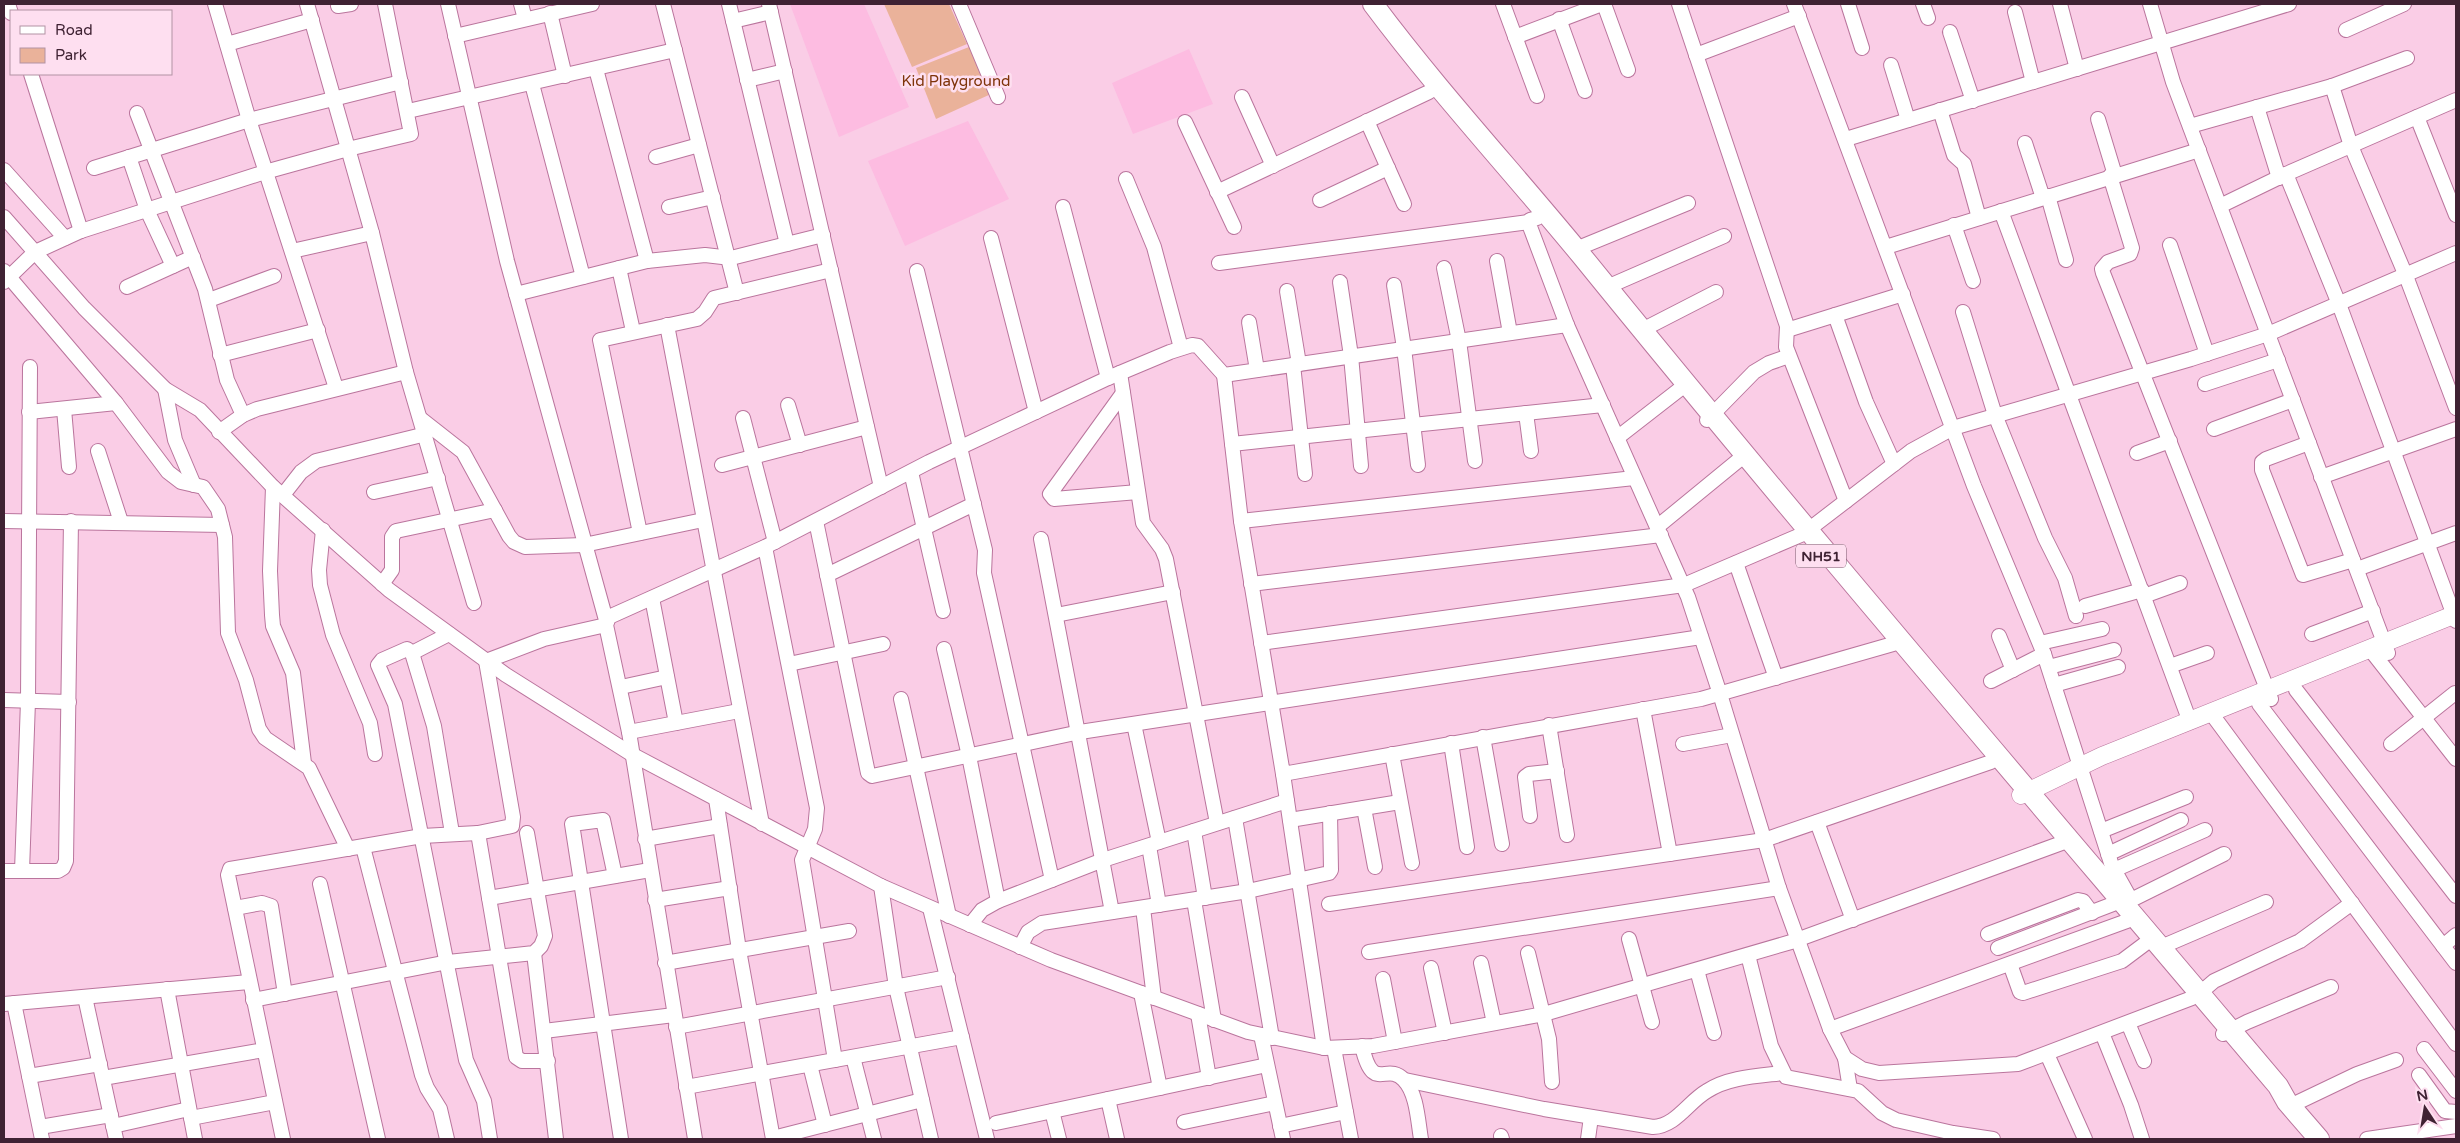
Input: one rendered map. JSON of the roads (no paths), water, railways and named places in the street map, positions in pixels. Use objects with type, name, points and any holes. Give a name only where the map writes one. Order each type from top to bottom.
[{"type":"highway","name":"NH51","points":[[1362,4],[1387,40],[1533,220],[1680,389],[1710,418],[2226,1032],[2278,1086],[2288,1104],[2319,1139]]},
{"type":"highway","name":"NH51","points":[[1373,4],[1402,43],[1642,330],[1740,459],[1806,532],[1893,644],[1991,762],[2025,793]]},
{"type":"main road","points":[[2085,766],[2110,760],[2456,619]]},
{"type":"main road","points":[[2266,698],[2296,690],[2380,650]]},
{"type":"main road","points":[[2025,793],[2085,766],[2102,756],[2190,722],[2214,717]]},
{"type":"street","points":[[215,4],[265,172],[336,388]]},
{"type":"street","points":[[307,4],[372,233],[406,372],[426,434],[474,603]]},
{"type":"street","points":[[348,849],[313,774],[304,763],[265,738],[259,729],[246,680],[228,633],[225,537],[218,509],[203,487],[181,482],[168,472],[116,403],[6,277],[35,252],[81,231],[265,172],[348,148],[411,134],[408,111],[385,4]]},
{"type":"street","points":[[448,4],[516,294],[606,622],[621,688],[695,1139]]},
{"type":"street","points":[[522,4],[525,19]]},
{"type":"street","points":[[455,36],[586,4]]},
{"type":"street","points":[[663,4],[737,293]]},
{"type":"street","points":[[729,4],[787,244]]},
{"type":"street","points":[[958,4],[998,97]]},
{"type":"street","points":[[1503,4],[1537,96]]},
{"type":"street","points":[[1515,37],[1603,4],[1628,70]]},
{"type":"street","points":[[1678,4],[1787,330],[1785,343],[1846,501]]},
{"type":"street","points":[[1848,4],[1862,48]]},
{"type":"street","points":[[1923,4],[1928,18]]},
{"type":"street","points":[[2060,4],[2077,69]]},
{"type":"street","points":[[2150,4],[2190,126],[2373,611],[2380,650],[2425,719],[2456,759]]},
{"type":"street","points":[[1846,139],[2162,43],[2255,9],[2288,4]]},
{"type":"street","points":[[2346,30],[2404,4]]},
{"type":"street","points":[[733,21],[770,8],[881,487]]},
{"type":"street","points":[[1696,55],[1797,10],[1974,486],[2044,655],[2085,766],[2101,831],[2114,870],[2122,907]]},
{"type":"street","points":[[2015,12],[2033,82]]},
{"type":"street","points":[[550,14],[565,76]]},
{"type":"street","points":[[1559,19],[1585,91]]},
{"type":"street","points":[[227,44],[312,20]]},
{"type":"street","points":[[1950,32],[1973,101]]},
{"type":"street","points":[[408,111],[675,50]]},
{"type":"street","points":[[2190,126],[2332,86],[2406,58]]},
{"type":"street","points":[[1891,65],[1908,120]]},
{"type":"street","points":[[596,69],[647,261]]},
{"type":"street","points":[[747,80],[785,72]]},
{"type":"street","points":[[31,75],[81,231]]},
{"type":"street","points":[[94,168],[249,120],[401,82]]},
{"type":"street","points":[[532,84],[583,277]]},
{"type":"street","points":[[2332,86],[2351,146],[2406,276],[2456,408]]},
{"type":"street","points":[[1217,192],[1429,92]]},
{"type":"street","points":[[1242,97],[1273,166]]},
{"type":"street","points":[[2220,206],[2283,176],[2456,100]]},
{"type":"street","points":[[2257,107],[2283,176],[2338,304],[2456,619]]},
{"type":"street","points":[[1940,110],[1954,155],[1964,164],[1979,218]]},
{"type":"street","points":[[137,113],[209,300],[220,355],[230,388],[243,415]]},
{"type":"street","points":[[2417,117],[2456,215]]},
{"type":"street","points":[[2098,119],[2132,248],[2130,254],[2108,262],[2102,269],[2103,273],[2170,441],[2266,698],[2456,963]]},
{"type":"street","points":[[1367,121],[1404,204]]},
{"type":"street","points":[[1185,122],[1234,227]]},
{"type":"street","points":[[2025,142],[2046,197],[2066,260]]},
{"type":"street","points":[[656,156],[699,145]]},
{"type":"street","points":[[1886,247],[2199,150]]},
{"type":"street","points":[[129,157],[147,210],[173,266]]},
{"type":"street","points":[[1320,200],[1388,168]]},
{"type":"street","points":[[4,170],[65,238]]},
{"type":"street","points":[[1126,179],[1154,248],[1182,348]]},
{"type":"street","points":[[669,207],[713,197]]},
{"type":"street","points":[[1576,249],[1688,203]]},
{"type":"street","points":[[1063,207],[1114,375],[1123,393],[1143,523],[1165,554],[1217,824]]},
{"type":"street","points":[[2001,211],[2190,722]]},
{"type":"street","points":[[4,217],[84,308],[165,389],[200,410],[278,491],[382,584],[486,661],[633,755],[881,886],[1020,947],[1214,1020],[1267,1036],[1329,1048],[1395,1042],[1544,1014],[1798,940],[2066,841]]},
{"type":"street","points":[[1219,263],[1533,220],[1567,325],[1634,478],[1684,585],[1720,694],[1779,888],[1830,1029],[1845,1058],[1850,1088]]},
{"type":"street","points":[[1954,225],[1973,280]]},
{"type":"street","points":[[292,251],[372,233]]},
{"type":"street","points":[[516,294],[647,261],[705,255],[728,258],[823,235]]},
{"type":"street","points":[[1607,287],[1724,236]]},
{"type":"street","points":[[991,238],[1036,412]]},
{"type":"street","points":[[2170,245],[2207,354]]},
{"type":"street","points":[[1261,643],[1684,585],[1806,532],[1911,451],[1953,428],[2207,354],[2268,334],[2456,253]]},
{"type":"street","points":[[127,287],[193,257]]},
{"type":"street","points":[[1497,261],[1510,333]]},
{"type":"street","points":[[619,268],[633,331]]},
{"type":"street","points":[[1444,268],[1459,341],[1474,461]]},
{"type":"street","points":[[640,533],[600,342],[603,338],[697,318],[705,312],[714,298],[831,270]]},
{"type":"street","points":[[917,270],[985,550],[984,573],[1052,880]]},
{"type":"street","points":[[209,300],[274,276]]},
{"type":"street","points":[[1340,282],[1351,356],[1361,466]]},
{"type":"street","points":[[1394,285],[1404,348],[1418,465]]},
{"type":"street","points":[[1287,291],[1296,364],[1305,474]]},
{"type":"street","points":[[1642,330],[1716,292]]},
{"type":"street","points":[[1787,330],[1903,294]]},
{"type":"street","points":[[1963,312],[1995,415],[2045,538],[2080,611],[2180,584]]},
{"type":"street","points":[[1835,315],[1866,402],[1894,464]]},
{"type":"street","points":[[1249,322],[1257,370]]},
{"type":"street","points":[[667,325],[762,824]]},
{"type":"street","points":[[1224,375],[1567,325]]},
{"type":"street","points":[[220,355],[318,330]]},
{"type":"street","points":[[486,661],[544,639],[606,622],[614,614],[770,544],[911,472],[1114,375],[1182,348],[1198,346],[1224,375],[1241,522],[1299,881],[1329,1048],[1352,1139]]},
{"type":"street","points":[[1710,418],[1754,372],[1769,363],[1790,356]]},
{"type":"street","points":[[2205,384],[2278,360]]},
{"type":"street","points":[[22,871],[28,701],[30,367]]},
{"type":"street","points":[[220,432],[243,415],[336,388],[406,372]]},
{"type":"street","points":[[165,389],[175,440],[194,485]]},
{"type":"street","points":[[1617,438],[1680,389]]},
{"type":"street","points":[[1123,393],[1050,494],[1054,499],[1138,492]]},
{"type":"street","points":[[2214,429],[2293,400]]},
{"type":"street","points":[[29,412],[116,403]]},
{"type":"street","points":[[788,405],[800,445]]},
{"type":"street","points":[[1232,444],[1602,405]]},
{"type":"street","points":[[64,408],[69,467]]},
{"type":"street","points":[[1526,413],[1531,451]]},
{"type":"street","points":[[743,418],[754,457],[789,664],[817,808],[815,829],[802,860],[813,937],[835,1060]]},
{"type":"street","points":[[421,420],[463,452],[509,536],[518,545],[529,547],[584,545],[703,520]]},
{"type":"street","points":[[722,465],[867,427]]},
{"type":"street","points":[[2322,477],[2456,429]]},
{"type":"street","points":[[304,763],[293,673],[274,626],[272,615],[270,570],[278,491],[316,461],[426,434]]},
{"type":"street","points":[[2137,452],[2170,441]]},
{"type":"street","points":[[2309,443],[2262,462],[2266,479],[2303,575],[2355,564],[2427,543],[2456,532]]},
{"type":"street","points":[[98,450],[121,522]]},
{"type":"street","points":[[1251,584],[1659,531],[1740,459]]},
{"type":"street","points":[[911,472],[944,611]]},
{"type":"street","points":[[374,492],[438,478]]},
{"type":"street","points":[[1241,522],[1634,478]]},
{"type":"street","points":[[827,575],[974,504]]},
{"type":"street","points":[[382,584],[392,570],[394,533],[495,510]]},
{"type":"street","points":[[816,520],[869,775],[916,767],[1080,732],[1702,637]]},
{"type":"street","points":[[4,521],[222,525]]},
{"type":"street","points":[[4,871],[58,871],[66,865],[71,521]]},
{"type":"street","points":[[322,530],[319,570],[320,585],[336,642],[370,723],[375,754]]},
{"type":"street","points":[[1041,539],[1080,732],[1112,912]]},
{"type":"street","points":[[1736,563],[1776,678]]},
{"type":"street","points":[[1056,615],[1173,592]]},
{"type":"street","points":[[652,598],[676,723]]},
{"type":"street","points":[[2312,634],[2373,611]]},
{"type":"street","points":[[1991,682],[2044,655],[2102,629]]},
{"type":"street","points":[[412,653],[449,634]]},
{"type":"street","points":[[1999,636],[2013,670]]},
{"type":"street","points":[[789,664],[883,644]]},
{"type":"street","points":[[1283,774],[1720,694],[1893,644]]},
{"type":"street","points":[[452,833],[434,726],[412,653],[407,649],[382,660],[378,665],[395,704],[448,962],[466,1060],[484,1101],[490,1139]]},
{"type":"street","points":[[944,649],[969,756],[998,901]]},
{"type":"street","points":[[2044,655],[2114,650]]},
{"type":"street","points":[[2170,666],[2207,653]]},
{"type":"street","points":[[284,1139],[249,982],[228,875],[230,869],[422,836],[478,833],[509,828],[513,823],[486,661]]},
{"type":"street","points":[[2054,686],[2118,667]]},
{"type":"street","points":[[621,688],[667,677]]},
{"type":"street","points":[[2296,690],[2456,896]]},
{"type":"street","points":[[2391,744],[2425,719],[2455,693]]},
{"type":"street","points":[[901,699],[949,916]]},
{"type":"street","points":[[4,700],[69,702]]},
{"type":"street","points":[[1643,709],[1670,854]]},
{"type":"street","points":[[629,732],[740,710]]},
{"type":"street","points":[[2214,717],[2456,1044]]},
{"type":"street","points":[[1134,724],[1154,844],[1159,905]]},
{"type":"street","points":[[1549,725],[1568,835]]},
{"type":"street","points":[[1683,744],[1732,735]]},
{"type":"street","points":[[1483,737],[1502,844]]},
{"type":"street","points":[[1451,743],[1467,847]]},
{"type":"street","points":[[1392,754],[1412,863]]},
{"type":"street","points":[[1329,904],[1764,840],[1991,762]]},
{"type":"street","points":[[1530,816],[1525,778],[1530,774],[1557,771]]},
{"type":"street","points":[[2101,831],[2186,798]]},
{"type":"street","points":[[716,799],[739,950],[773,1139],[922,1100]]},
{"type":"street","points":[[970,925],[982,910],[998,901],[1103,860],[1287,801]]},
{"type":"street","points":[[1290,820],[1400,802]]},
{"type":"street","points":[[1364,808],[1375,868]]},
{"type":"street","points":[[1020,947],[1028,932],[1042,923],[1248,891],[1329,873],[1331,870],[1330,814]]},
{"type":"street","points":[[1235,818],[1248,891],[1267,1036],[1267,1065],[1281,1132],[1346,1112]]},
{"type":"street","points":[[615,876],[603,820],[574,823],[572,827],[605,1024],[621,1139]]},
{"type":"street","points":[[2108,854],[2181,820]]},
{"type":"street","points":[[1817,822],[1853,920]]},
{"type":"street","points":[[645,839],[720,826]]},
{"type":"street","points":[[2114,870],[2205,830]]},
{"type":"street","points":[[1194,831],[1214,1020]]},
{"type":"street","points":[[478,833],[516,1057],[522,1061],[548,1061]]},
{"type":"street","points":[[253,1000],[448,962],[534,953],[542,946],[545,936],[527,833]]},
{"type":"street","points":[[363,847],[422,1075],[427,1088],[440,1109],[447,1139]]},
{"type":"street","points":[[1830,1029],[2010,964],[2224,854]]},
{"type":"street","points":[[488,898],[650,870]]},
{"type":"street","points":[[320,884],[340,982],[378,1139]]},
{"type":"street","points":[[881,886],[896,987],[931,1139]]},
{"type":"street","points":[[655,900],[730,888]]},
{"type":"street","points":[[1369,952],[1779,888]]},
{"type":"street","points":[[1988,934],[2078,900],[2084,901],[2092,913]]},
{"type":"street","points":[[2010,964],[2020,992],[2024,993],[2122,961],[2154,945],[2266,902]]},
{"type":"street","points":[[235,908],[266,903],[271,906],[285,994]]},
{"type":"street","points":[[1845,1058],[1862,1068],[1879,1073],[2018,1064],[2196,996],[2214,981],[2300,941],[2352,903]]},
{"type":"street","points":[[1998,948],[2092,913],[2122,907]]},
{"type":"street","points":[[930,908],[987,1139]]},
{"type":"street","points":[[1143,908],[1148,996],[1160,1088]]},
{"type":"street","points":[[666,963],[849,931]]},
{"type":"street","points":[[2442,946],[2456,935]]},
{"type":"street","points":[[1629,939],[1652,1022]]},
{"type":"street","points":[[534,953],[556,1139]]},
{"type":"street","points":[[1528,953],[1549,1039],[1552,1082]]},
{"type":"street","points":[[1748,955],[1771,1046],[1783,1073],[1791,1079],[1850,1088],[1866,1096],[1882,1114],[1896,1120],[1953,1134],[1993,1139]]},
{"type":"street","points":[[1481,964],[1494,1023]]},
{"type":"street","points":[[1431,968],[1445,1032]]},
{"type":"street","points":[[1697,970],[1714,1033]]},
{"type":"street","points":[[544,1032],[605,1024],[675,1021],[750,1013],[948,977]]},
{"type":"street","points":[[1383,978],[1395,1042]]},
{"type":"street","points":[[249,982],[9,1004],[29,1076],[41,1133],[113,1127],[275,1102]]},
{"type":"street","points":[[2226,1032],[2331,987]]},
{"type":"street","points":[[167,989],[195,1139]]},
{"type":"street","points":[[86,997],[113,1127]]},
{"type":"street","points":[[1198,1014],[1209,1078]]},
{"type":"street","points":[[2128,1023],[2144,1061]]},
{"type":"street","points":[[2102,1033],[2131,1105],[2142,1139]]},
{"type":"street","points":[[686,1087],[761,1075],[962,1037]]},
{"type":"street","points":[[1362,1046],[1370,1070],[1374,1073],[1400,1076],[1405,1080],[1412,1095],[1421,1139]]},
{"type":"street","points":[[29,1076],[180,1065],[264,1050]]},
{"type":"street","points":[[2424,1050],[2456,1091]]},
{"type":"street","points":[[2047,1054],[2085,1139]]},
{"type":"street","points":[[853,1057],[874,1139]]},
{"type":"street","points":[[2288,1104],[2396,1060]]},
{"type":"street","points":[[810,1065],[825,1125]]},
{"type":"street","points":[[996,1123],[1267,1065]]},
{"type":"street","points":[[1405,1080],[1591,1118],[1646,1127],[1660,1127],[1668,1124],[1706,1091],[1716,1086],[1752,1077],[1783,1073]]},
{"type":"street","points":[[2419,1075],[2445,1111],[2456,1112]]},
{"type":"street","points":[[1108,1099],[1117,1139]]},
{"type":"street","points":[[1184,1122],[1275,1103]]},
{"type":"street","points":[[1052,1111],[1059,1139]]},
{"type":"street","points":[[1588,1139],[1591,1118]]},
{"type":"street","points":[[2367,1139],[2456,1126]]},
{"type":"park label","name":"Kid Playground","points":[[956,81]]}]
